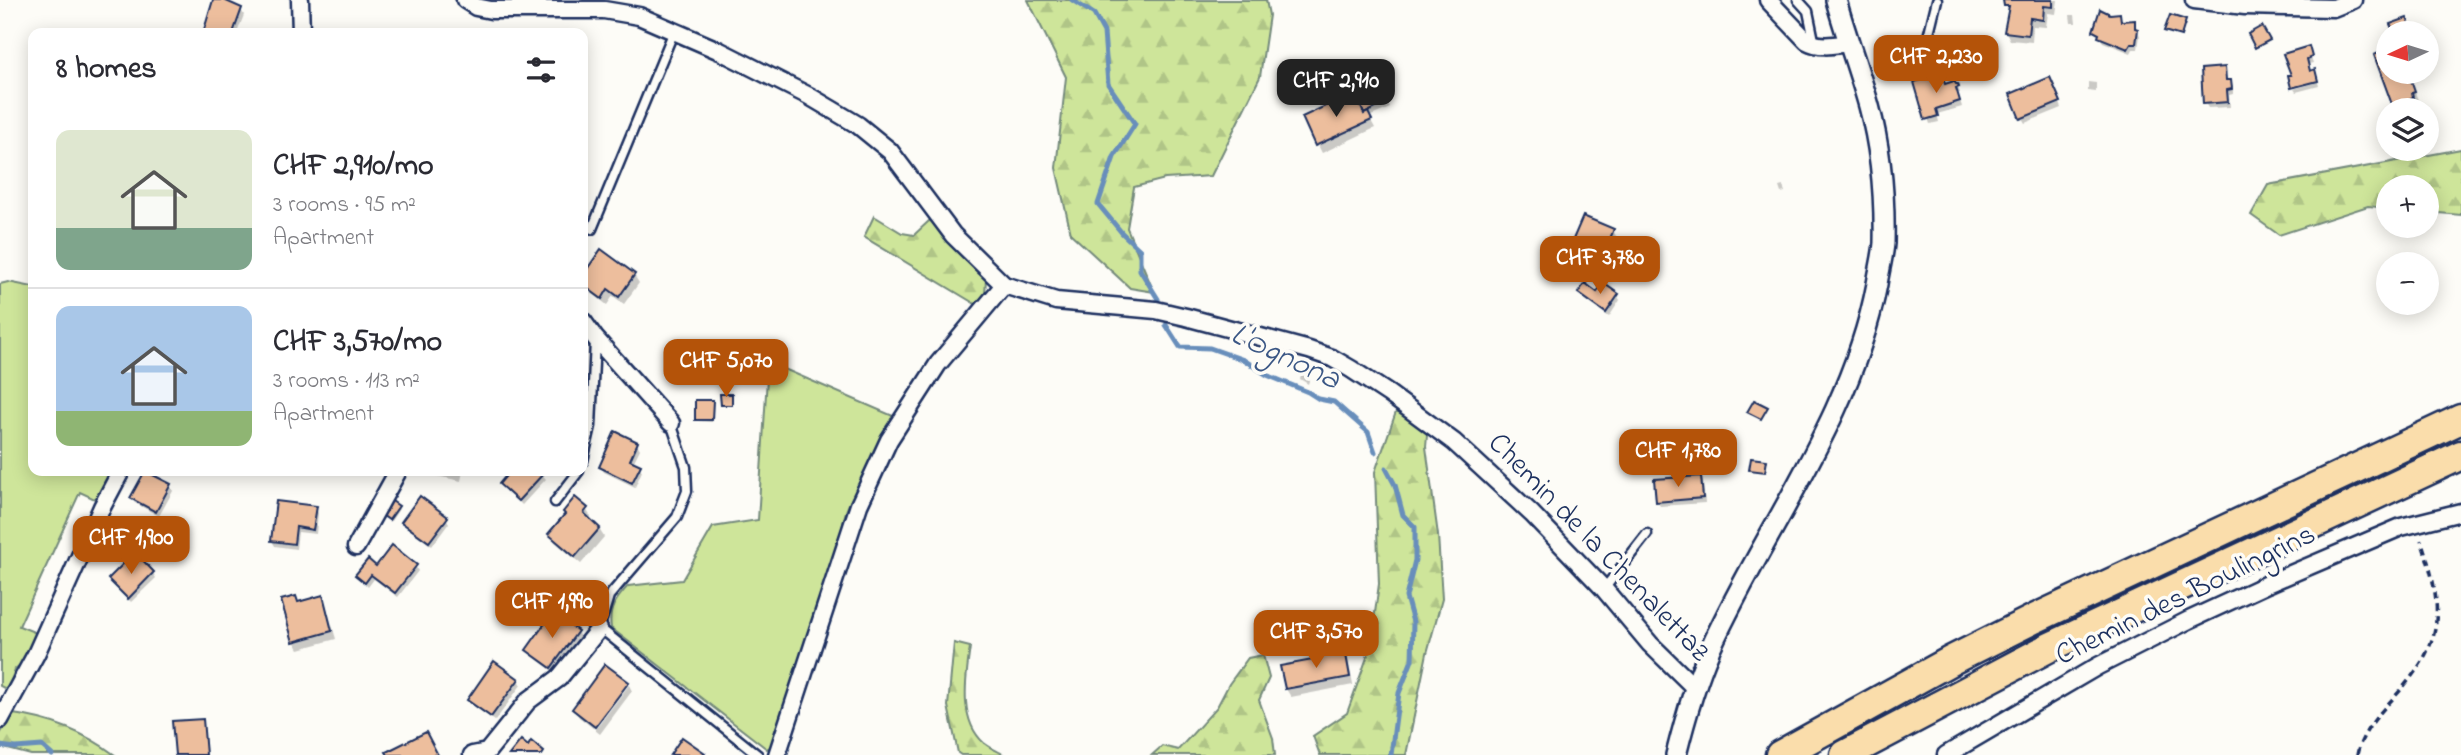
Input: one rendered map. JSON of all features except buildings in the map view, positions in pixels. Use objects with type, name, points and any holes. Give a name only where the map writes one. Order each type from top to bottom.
[{"type":"highway","points":[[1780,755],[1941,666],[2034,619],[2461,419]]},
{"type":"highway","points":[[1845,755],[2050,647],[2461,455]]},
{"type":"street","points":[[300,0],[301,28]]},
{"type":"street","name":"Chemin de la Chenalettaz","points":[[465,0],[491,10],[604,10],[639,16],[720,51],[809,96],[858,125],[890,151],[953,235],[1004,285],[1056,301],[1156,310],[1224,326],[1332,358],[1390,394],[1454,442],[1532,514],[1604,589],[1650,644],[1695,688]]},
{"type":"street","points":[[1768,0],[1815,46],[1849,43]]},
{"type":"street","points":[[1677,753],[1695,688],[1710,649],[1823,436],[1854,365],[1871,312],[1884,246],[1884,201],[1879,154],[1869,107],[1836,0]]},
{"type":"street","points":[[2194,0],[2245,6],[2333,8],[2353,0]]},
{"type":"street","points":[[777,755],[859,505],[889,440],[938,364],[1004,285]]},
{"type":"street","points":[[588,328],[671,423]]},
{"type":"street","points":[[0,720],[36,654],[118,476]]},
{"type":"street","points":[[356,547],[395,476]]},
{"type":"street","name":"Chemin des Boulingrins","points":[[1946,755],[2098,666],[2189,620],[2400,527],[2461,512]]},
{"type":"street","points":[[472,755],[487,752],[528,701],[559,678],[599,629]]},
{"type":"lane","points":[[1798,0],[1808,11],[1815,46]]},
{"type":"lane","points":[[1913,61],[1924,53],[1937,0]]},
{"type":"lane","points":[[592,229],[674,31]]},
{"type":"lane","points":[[588,439],[595,338]]},
{"type":"lane","points":[[671,423],[686,467],[687,491],[677,517],[610,596],[599,629],[662,676],[758,755]]},
{"type":"lane","points":[[555,502],[575,476]]},
{"type":"lane","points":[[1604,589],[1647,534]]},
{"type":"path","points":[[2357,755],[2358,746],[2379,714],[2415,676],[2436,631],[2438,611],[2424,549],[2415,523]]},
{"type":"green space","points":[[1028,0],[1266,0],[1269,15],[1260,77],[1211,176],[1165,179],[1134,187],[1127,228],[1154,292],[1130,288],[1071,234],[1056,168],[1066,77]]},
{"type":"green space","points":[[2461,149],[2461,215],[2439,213],[2439,175],[2376,175],[2376,207],[2368,206],[2279,235],[2251,215],[2268,185],[2397,161],[2439,161],[2439,153]]},
{"type":"green space","points":[[874,216],[902,233],[914,235],[930,220],[936,220],[986,279],[985,295],[977,305],[864,237]]},
{"type":"green space","points":[[8,282],[28,286],[28,476],[114,476],[99,501],[80,492],[19,626],[39,634],[27,659],[15,669],[8,690],[0,686],[0,284]]},
{"type":"green space","points":[[768,362],[893,416],[860,489],[847,510],[843,534],[775,743],[767,749],[611,628],[610,621],[614,605],[628,586],[682,580],[713,527],[758,520]]},
{"type":"green space","points":[[1396,412],[1428,423],[1426,447],[1438,535],[1442,599],[1427,653],[1406,755],[1320,755],[1313,736],[1347,713],[1370,649],[1379,584],[1375,472]]},
{"type":"green space","points":[[954,643],[970,647],[966,698],[970,723],[984,743],[1004,755],[958,753],[948,706]]},
{"type":"green space","points":[[1263,655],[1269,678],[1259,700],[1273,738],[1275,755],[1152,755],[1162,746],[1178,750],[1217,707],[1229,684],[1248,658]]},
{"type":"green space","points":[[13,714],[41,719],[67,728],[115,755],[31,755],[0,747],[0,734]]},
{"type":"waterway","name":"L'Ognona","points":[[1072,0],[1094,14],[1104,32],[1108,84],[1135,124],[1114,157],[1098,204],[1140,250],[1140,270],[1158,299]]},
{"type":"waterway","name":"L'Ognona","points":[[1166,325],[1180,347],[1210,348],[1244,360],[1267,375],[1319,399],[1334,402],[1368,432],[1375,452]]},
{"type":"waterway","name":"L'Ognona","points":[[1386,468],[1395,485],[1403,515],[1415,527],[1415,560],[1406,597],[1413,622],[1412,660],[1399,693],[1391,755]]},
{"type":"waterway","points":[[0,746],[42,746],[52,755]]}]
